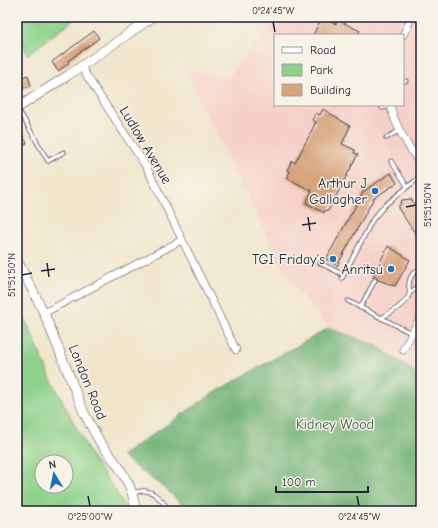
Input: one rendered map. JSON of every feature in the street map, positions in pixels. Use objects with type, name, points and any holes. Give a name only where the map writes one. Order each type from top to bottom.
[{"type":"street","points":[[17,108],[67,76],[153,17]]},
{"type":"street","points":[[404,34],[412,17]]},
{"type":"street","name":"Ludlow Avenue","points":[[81,66],[148,168],[236,350]]},
{"type":"street","points":[[390,106],[399,131],[421,165]]},
{"type":"street","points":[[44,313],[182,240]]},
{"type":"street","name":"London Road","points":[[17,260],[44,313],[85,415],[100,442],[125,476],[132,493],[136,511]]},
{"type":"street","points":[[403,350],[421,316]]},
{"type":"lane","points":[[382,108],[390,106]]},
{"type":"lane","points":[[17,108],[48,161],[64,152]]},
{"type":"lane","points":[[386,138],[399,131]]},
{"type":"lane","points":[[391,161],[407,186]]},
{"type":"lane","points":[[320,263],[343,277],[373,219],[385,204],[421,176]]},
{"type":"lane","points":[[381,318],[393,311],[408,298],[410,292],[409,285],[412,275],[418,270],[421,270]]},
{"type":"lane","points":[[360,308],[375,280]]},
{"type":"lane","points":[[410,292],[421,282]]},
{"type":"lane","points":[[348,301],[421,338]]},
{"type":"lane","points":[[132,493],[145,491],[151,493],[157,497],[170,511]]},
{"type":"shaded area","points":[[277,17],[421,17],[421,377],[377,346],[329,328],[289,281],[185,70],[228,77]]},
{"type":"green space","points":[[17,17],[77,17],[27,55],[17,25]]},
{"type":"green space","points":[[17,300],[51,379],[92,458],[125,506],[124,511],[17,511]]},
{"type":"green space","name":"Kidney Wood","points":[[329,328],[377,346],[421,377],[421,511],[188,511],[167,490],[121,456],[215,392]]},
{"type":"building","points":[[322,17],[336,24],[338,20],[360,31],[358,34],[314,34]]},
{"type":"building","points":[[94,31],[99,38],[68,61],[69,63],[58,71],[52,62]]},
{"type":"building","points":[[28,75],[31,86],[17,90],[17,79]]},
{"type":"building","points":[[323,109],[350,126],[342,144],[355,150],[354,153],[358,154],[328,211],[325,210],[324,213],[306,203],[312,191],[287,178],[290,171],[287,170],[292,161],[295,163],[316,122],[312,120],[316,113],[320,115]]},
{"type":"building","points":[[17,125],[27,143],[17,149]]},
{"type":"building","points":[[391,173],[397,183],[374,198],[337,266],[326,259],[364,191]]},
{"type":"building","points":[[411,199],[421,214],[421,242],[398,208],[402,200]]},
{"type":"building","name":"Anritsu","points":[[388,246],[410,260],[395,286],[373,277]]},
{"type":"place","name":"Arthur J Gallagher","points":[[375,191]]},
{"type":"place","name":"TGI Friday's","points":[[333,259]]},
{"type":"place","name":"Anritsu","points":[[391,269]]}]
